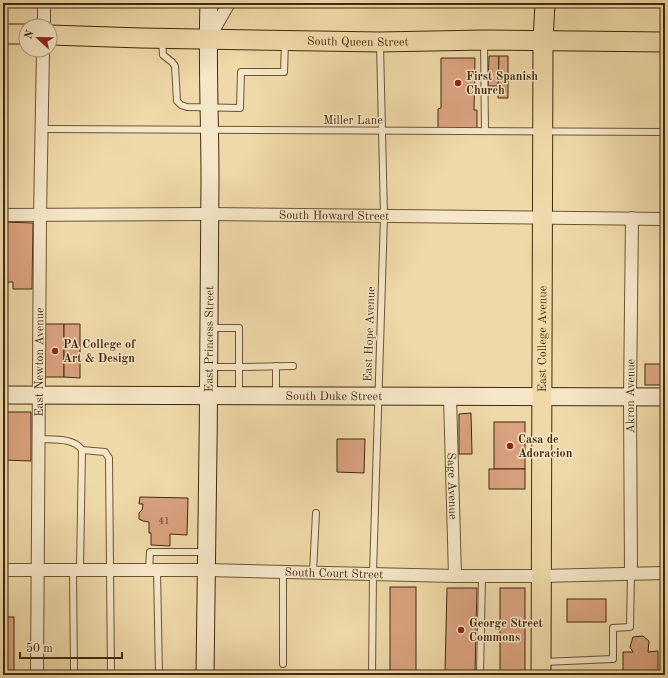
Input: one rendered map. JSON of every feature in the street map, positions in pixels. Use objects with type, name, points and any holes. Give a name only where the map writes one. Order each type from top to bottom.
[{"type":"main road","name":"East College Avenue","points":[[541,668],[543,40],[545,3]]},
{"type":"main road","points":[[3,34],[18,34]]},
{"type":"main road","name":"South Queen Street","points":[[58,35],[380,42],[543,40],[665,42]]},
{"type":"street","points":[[44,3],[44,18]]},
{"type":"street","name":"East Princess Street","points":[[205,675],[209,328],[209,3]]},
{"type":"street","points":[[208,39],[229,3]]},
{"type":"street","name":"East Newton Avenue","points":[[37,675],[40,216],[43,58]]},
{"type":"street","name":"South Howard Street","points":[[3,215],[209,214],[665,218]]},
{"type":"street","name":"Akron Avenue","points":[[631,574],[630,397],[632,218]]},
{"type":"street","name":"South Duke Street","points":[[3,395],[665,397]]},
{"type":"street","name":"Sage Avenue","points":[[450,396],[455,576]]},
{"type":"street","name":"South Court Street","points":[[3,570],[283,571],[455,576],[541,576],[665,573]]},
{"type":"lane","points":[[162,38],[163,56],[175,66],[177,101],[181,105],[187,107],[240,108],[241,72],[284,72],[285,40]]},
{"type":"lane","points":[[484,40],[485,131]]},
{"type":"lane","name":"East Hope Avenue","points":[[372,675],[373,573],[384,216],[380,42]]},
{"type":"lane","name":"Miller Lane","points":[[42,130],[665,132]]},
{"type":"lane","points":[[209,328],[239,328],[238,396]]},
{"type":"lane","points":[[276,366],[276,396]]},
{"type":"lane","points":[[208,367],[293,366]]},
{"type":"lane","points":[[38,439],[74,442],[79,445],[82,450],[83,460],[76,570],[74,675]]},
{"type":"lane","points":[[82,450],[105,452],[109,458],[111,675]]},
{"type":"lane","points":[[313,572],[316,513]]},
{"type":"lane","points":[[159,675],[153,570],[150,552],[207,552]]},
{"type":"lane","points":[[283,571],[283,664]]},
{"type":"lane","points":[[541,668],[613,659],[613,628],[630,627],[631,574]]},
{"type":"lane","points":[[480,675],[482,576]]},
{"type":"building","points":[[489,56],[499,56],[498,86],[488,86]]},
{"type":"building","points":[[499,56],[508,56],[508,98],[498,98]]},
{"type":"building","name":"First Spanish Church","points":[[441,58],[475,58],[474,110],[477,110],[477,129],[438,129],[438,109],[441,108]]},
{"type":"building","points":[[3,222],[33,223],[32,289],[13,289],[13,282],[3,282]]},
{"type":"building","name":"PA College of Art & Design","points":[[45,324],[64,324],[64,377],[45,377]]},
{"type":"building","points":[[64,324],[80,324],[80,378],[64,377]]},
{"type":"building","points":[[645,364],[665,364],[665,385],[645,385]]},
{"type":"building","points":[[3,412],[31,412],[31,461],[3,460]]},
{"type":"building","points":[[471,413],[472,454],[459,454],[459,414]]},
{"type":"building","name":"Casa de Adoracion","points":[[494,422],[525,422],[525,469],[494,469]]},
{"type":"building","points":[[337,439],[365,439],[364,473],[337,472]]},
{"type":"building","points":[[489,469],[525,469],[525,489],[489,489]]},
{"type":"building","points":[[140,497],[188,498],[187,535],[170,534],[170,546],[151,545],[149,522],[139,519],[139,513],[142,510],[143,504],[139,504]]},
{"type":"building","points":[[390,587],[416,587],[416,675],[390,675]]},
{"type":"building","name":"George Street Commons","points":[[447,588],[477,588],[475,672],[445,671]]},
{"type":"building","name":"George Street Commons","points":[[500,588],[525,588],[525,675],[500,675]]},
{"type":"building","points":[[567,599],[606,599],[606,622],[567,622]]},
{"type":"building","points":[[3,617],[14,617],[14,675],[3,675]]},
{"type":"building","points":[[643,636],[649,641],[648,652],[658,651],[658,675],[623,675],[623,652],[633,652],[630,647],[633,637]]},
{"type":"place","name":"First Spanish Church","points":[[458,83]]},
{"type":"place","name":"PA College of Art & Design","points":[[55,351]]},
{"type":"place","name":"Casa de Adoracion","points":[[510,446]]},
{"type":"place","name":"George Street Commons","points":[[461,630]]}]
